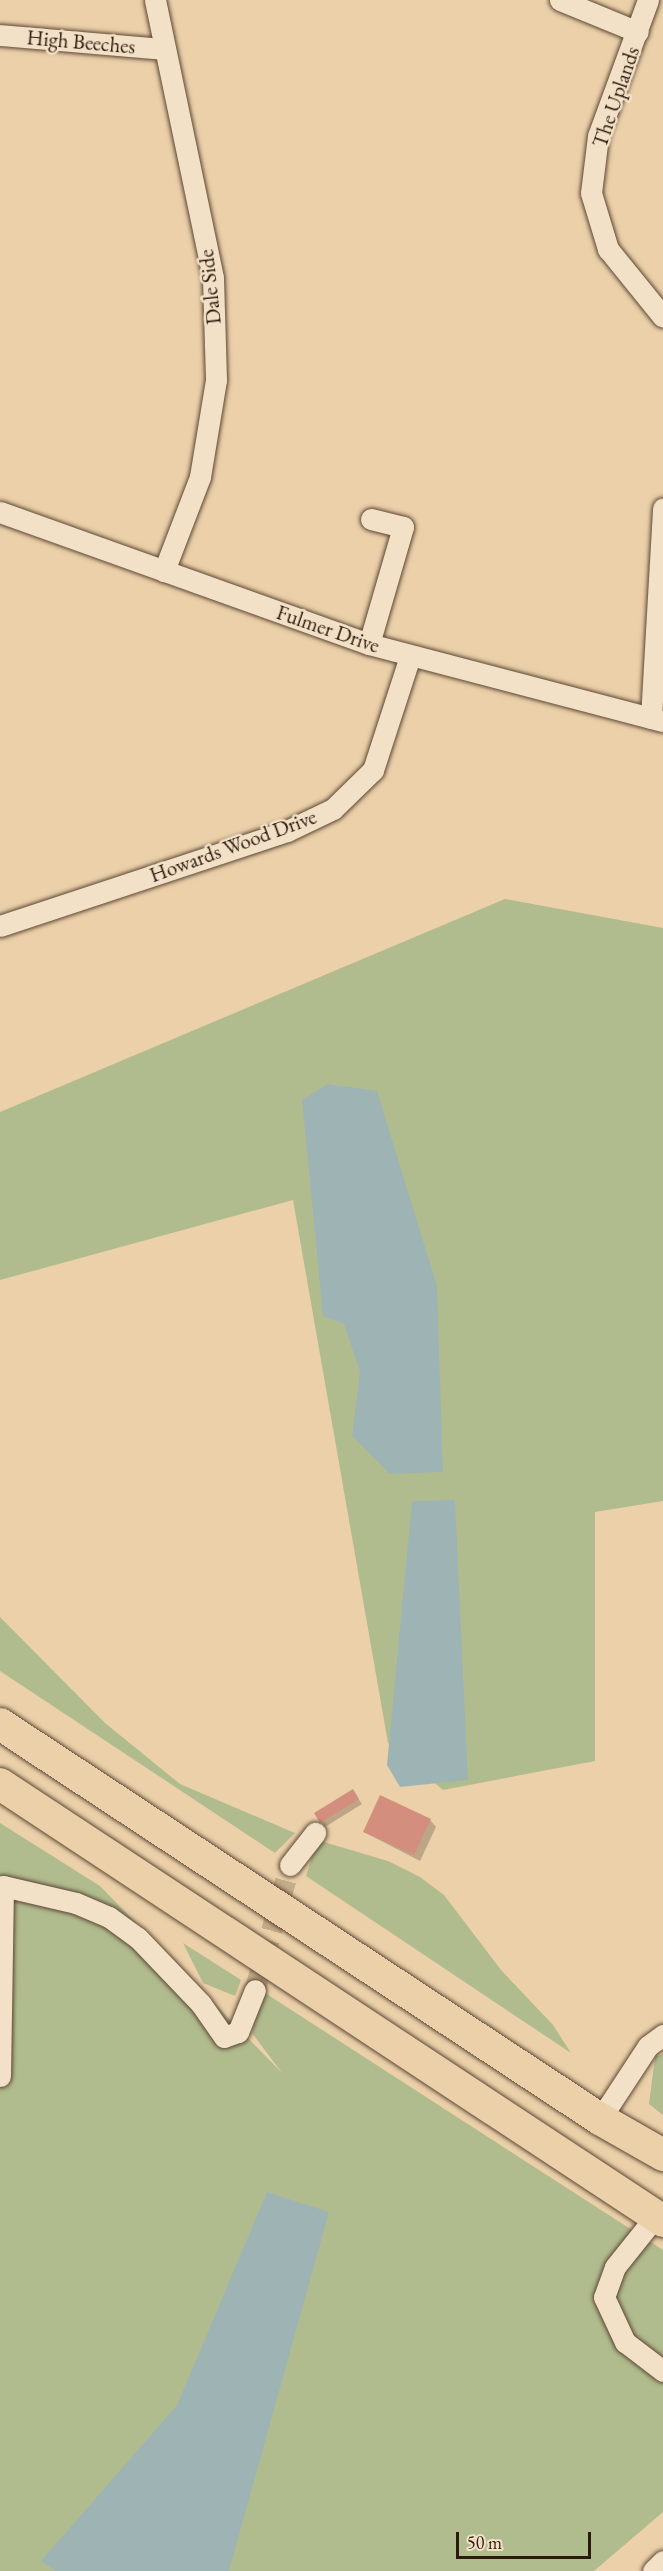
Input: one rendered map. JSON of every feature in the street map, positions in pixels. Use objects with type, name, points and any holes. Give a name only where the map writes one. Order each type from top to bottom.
[{"type":"highway","points":[[0,1724],[600,2119],[663,2155]]},
{"type":"highway","points":[[0,1784],[659,2219]]},
{"type":"street","name":"Dale Side","points":[[155,0],[163,49],[213,278],[216,380],[200,477],[164,571]]},
{"type":"street","points":[[560,0],[638,32]]},
{"type":"street","name":"The Uplands","points":[[648,0],[598,136],[591,193],[608,249],[663,317]]},
{"type":"street","name":"High Beeches","points":[[0,35],[163,49]]},
{"type":"street","points":[[657,720],[663,508]]},
{"type":"street","name":"Fulmer Drive","points":[[0,512],[369,644],[657,720]]},
{"type":"street","points":[[369,644],[403,526],[371,519]]},
{"type":"street","name":"Howards Wood Drive","points":[[0,926],[286,831],[333,809],[373,770],[410,656]]},
{"type":"street","points":[[290,1865],[315,1833]]},
{"type":"street","points":[[0,2076],[3,1886],[76,1903],[109,1917],[138,1938],[201,2004],[224,2037],[238,2032],[255,1990]]},
{"type":"street","points":[[600,2119],[648,2046],[663,2035]]},
{"type":"street","points":[[659,2219],[615,2267],[604,2297],[625,2342],[663,2371]]},
{"type":"street","points":[[653,2571],[663,2561]]},
{"type":"green space","points":[[505,899],[663,928],[663,1501],[595,1512],[595,1761],[443,1790],[388,1743],[293,1200],[0,1280],[0,1112]]},
{"type":"green space","points":[[0,1617],[105,1723],[180,1784],[295,1833],[275,1853],[0,1671]]},
{"type":"green space","points":[[0,1823],[100,1886],[282,2073],[252,2033],[262,1991],[663,2250],[663,2512],[594,2571],[0,2571]]},
{"type":"green space","points":[[317,1840],[388,1861],[420,1877],[444,1895],[501,1970],[553,2025],[571,2053],[306,1876]]},
{"type":"green space","points":[[183,1943],[241,1980],[235,1996],[203,1983]]},
{"type":"green space","points":[[663,2054],[663,2115],[649,2104],[655,2057]]},
{"type":"shaded area","points":[[328,1084],[377,1091],[437,1286],[443,1472],[390,1474],[352,1436],[360,1372],[344,1324],[323,1316],[302,1100]]},
{"type":"shaded area","points":[[455,1500],[468,1780],[400,1787],[387,1765],[412,1501]]},
{"type":"shaded area","points":[[267,2192],[329,2212],[229,2571],[56,2571],[41,2561],[177,2405]]},
{"type":"building","points":[[353,1789],[359,1799],[320,1823],[314,1813]]},
{"type":"building","points":[[380,1795],[431,1819],[414,1855],[363,1832]]},
{"type":"tunnel","points":[[255,1990],[290,1865]]}]
